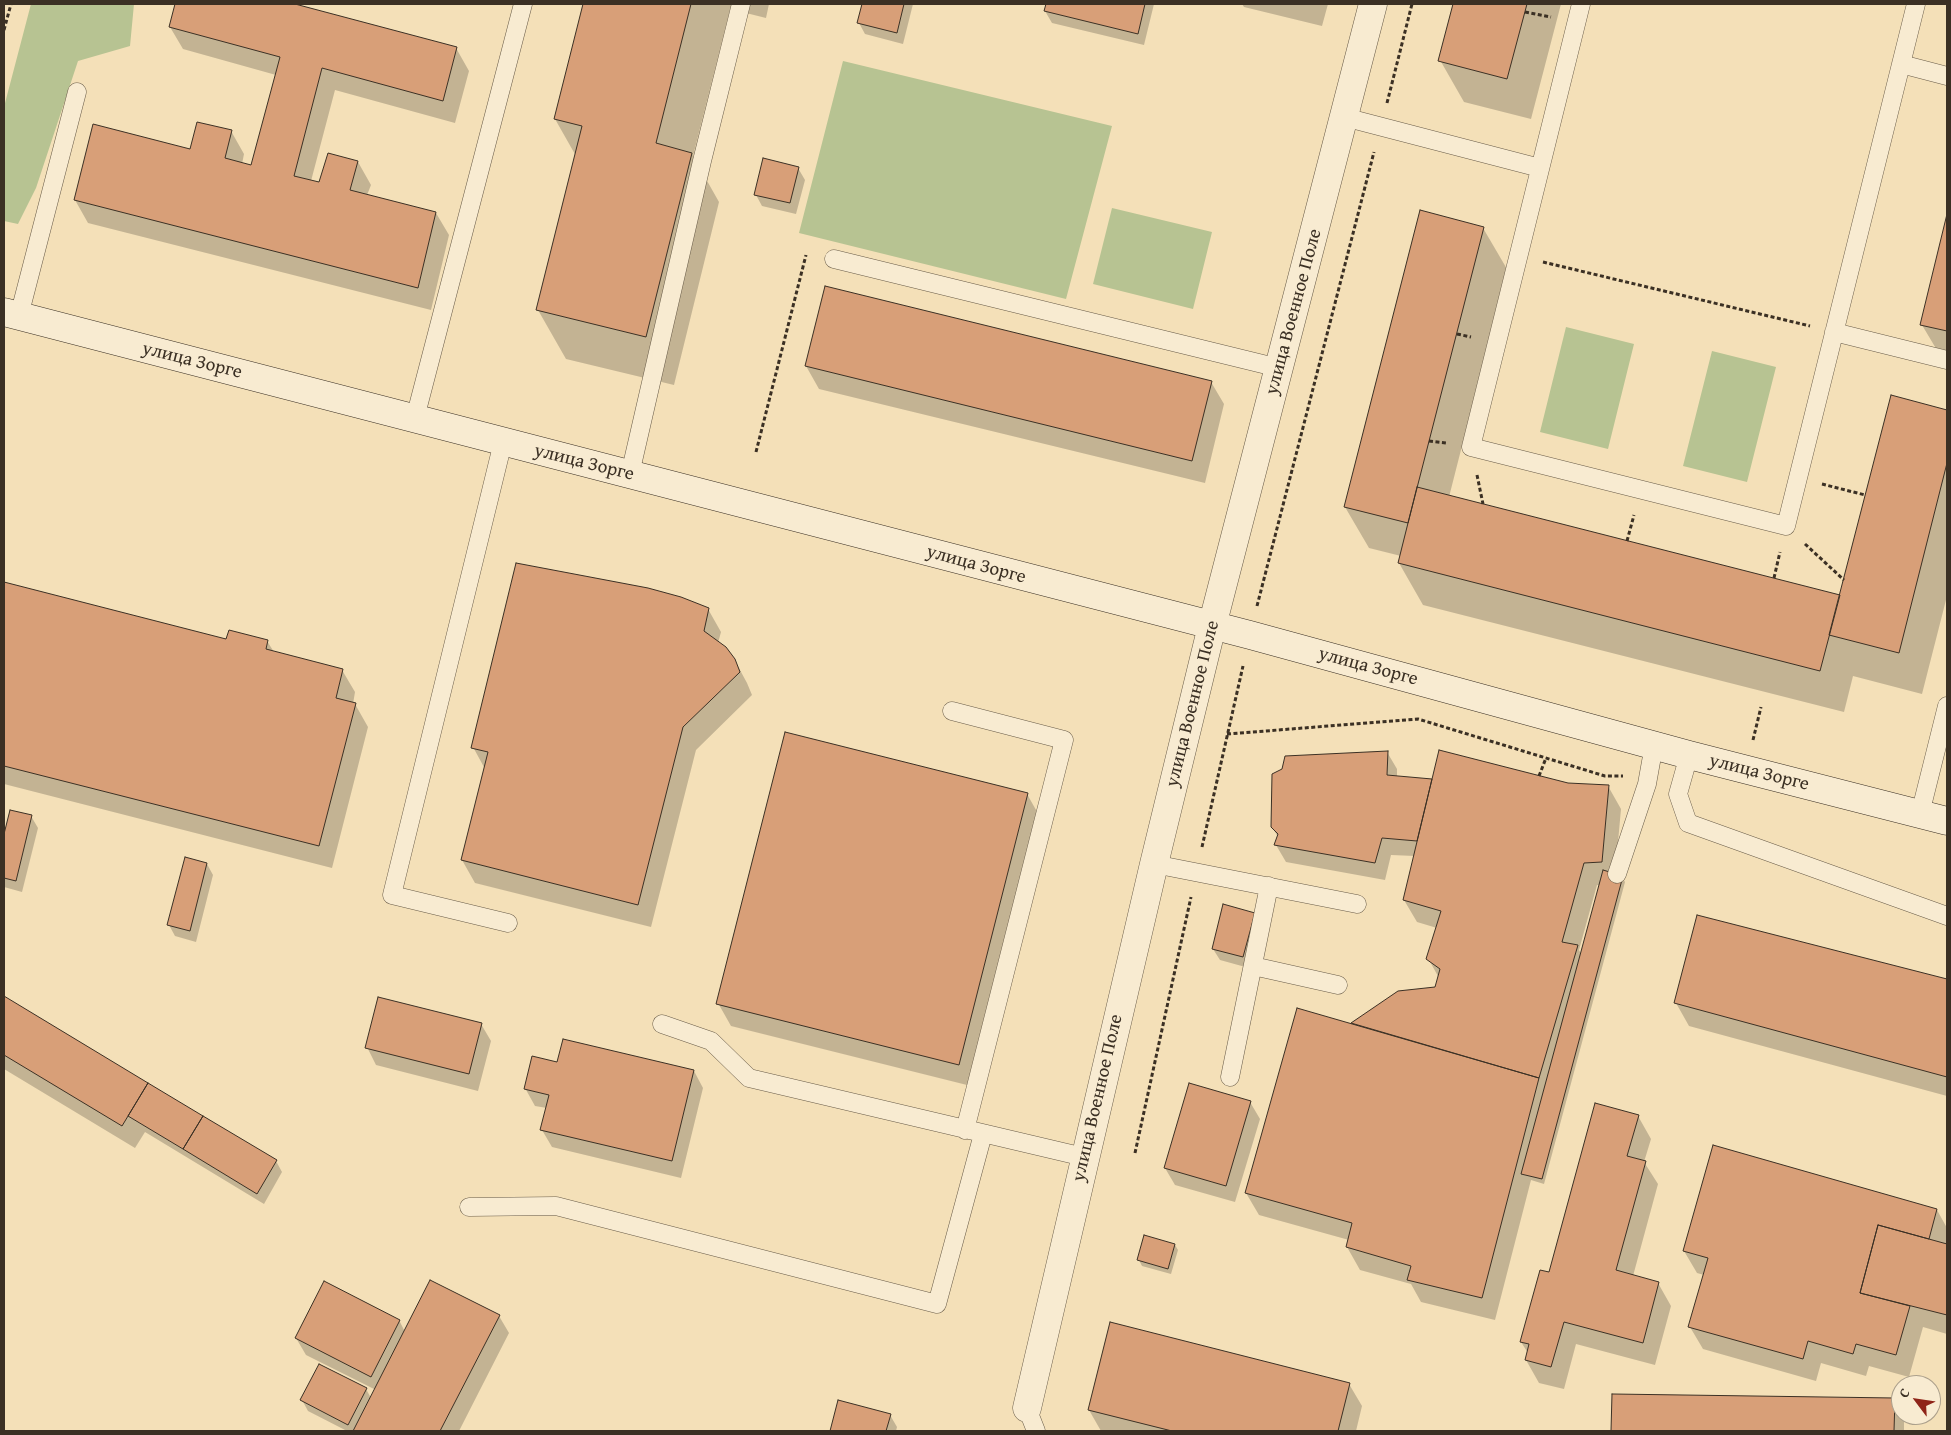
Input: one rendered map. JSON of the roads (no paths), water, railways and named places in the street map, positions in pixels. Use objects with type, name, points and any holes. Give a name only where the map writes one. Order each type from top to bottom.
[{"type":"street","name":"улица Военное Поле","points":[[1032,1420],[1084,1157],[1154,864],[1212,626],[1373,4]]},
{"type":"street","name":"улица Зорге","points":[[11,314],[1250,635],[1689,755],[1947,821]]},
{"type":"lane","points":[[415,418],[523,4]]},
{"type":"lane","points":[[630,474],[702,162],[741,4]]},
{"type":"lane","points":[[1581,4],[1471,447],[1786,526],[1916,4]]},
{"type":"lane","points":[[1901,64],[1947,76]]},
{"type":"lane","points":[[11,314],[77,92]]},
{"type":"lane","points":[[1344,117],[1540,168]]},
{"type":"lane","points":[[834,259],[1279,368]]},
{"type":"lane","points":[[1834,332],[1947,360]]},
{"type":"lane","points":[[503,442],[392,895],[508,923]]},
{"type":"lane","points":[[1920,814],[1947,706]]},
{"type":"lane","points":[[952,711],[1064,740],[964,1130]]},
{"type":"lane","points":[[1617,874],[1647,784],[1654,745]]},
{"type":"lane","points":[[1689,755],[1678,794],[1688,823],[1947,916]]},
{"type":"lane","points":[[1154,864],[1357,904]]},
{"type":"lane","points":[[1230,1077],[1269,886]]},
{"type":"lane","points":[[1253,966],[1338,986]]},
{"type":"lane","points":[[662,1024],[710,1041],[749,1078],[1084,1157]]},
{"type":"lane","points":[[469,1207],[556,1206],[937,1304],[983,1134]]}]
